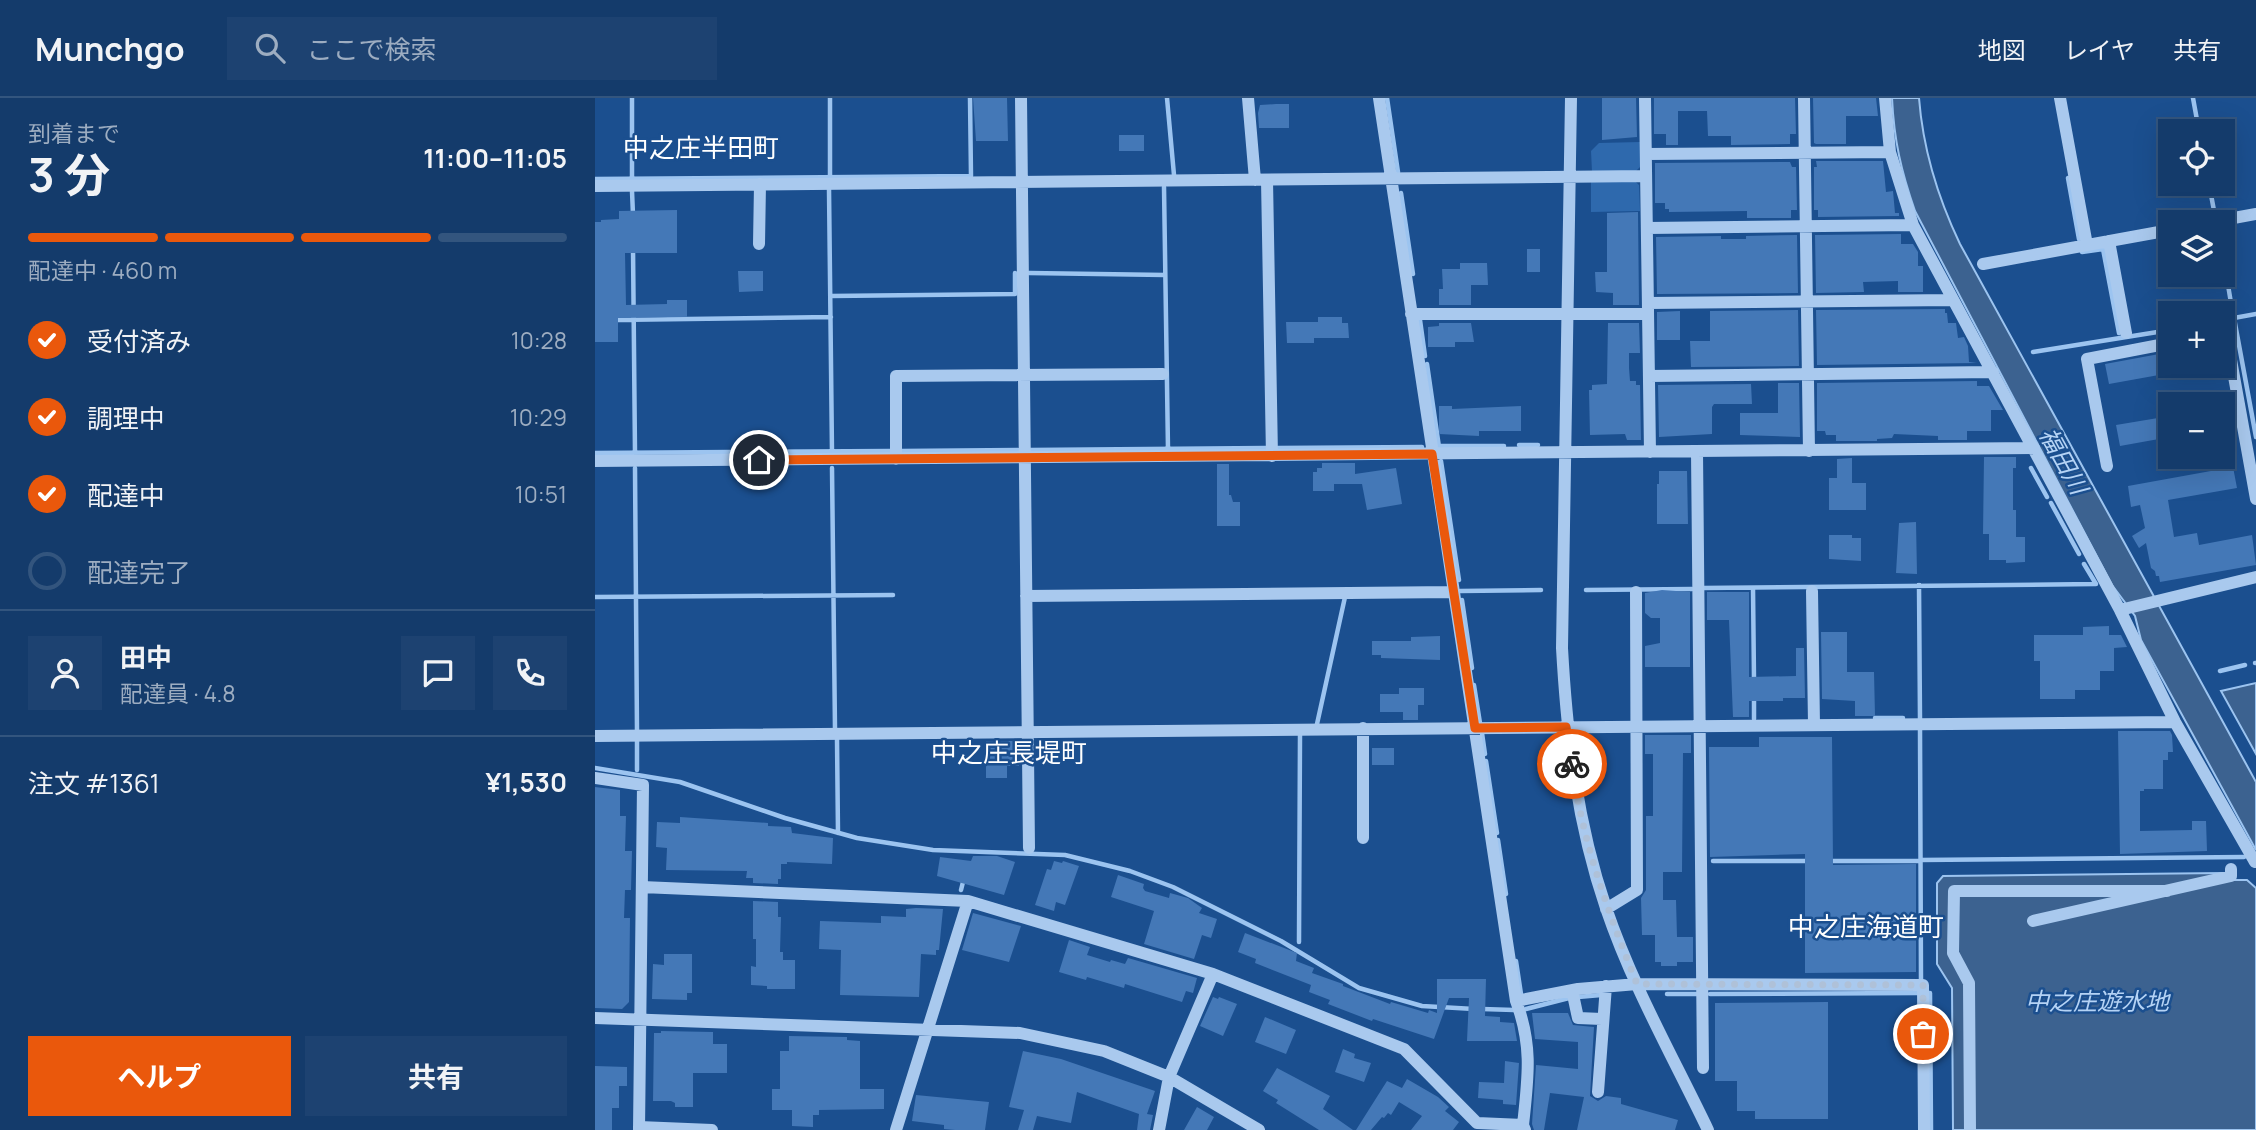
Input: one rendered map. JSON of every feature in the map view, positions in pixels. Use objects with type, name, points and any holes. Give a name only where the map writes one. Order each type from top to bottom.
[{"type":"street","points":[[1021,98],[1029,848]]},
{"type":"street","points":[[1248,98],[1261,180],[1272,456]]},
{"type":"street","points":[[642,887],[968,901],[1213,974],[1404,1049],[1473,1126],[1524,1127],[1529,1063],[1516,1001],[1379,98]]},
{"type":"street","points":[[1571,98],[1562,648],[1566,727],[1584,834],[1607,909],[1637,984],[1708,1130]]},
{"type":"street","points":[[1645,98],[1650,453]]},
{"type":"street","points":[[1804,98],[1809,451]]},
{"type":"street","points":[[1885,98],[1890,152],[1913,225],[2120,610],[2175,722],[2255,862]]},
{"type":"street","points":[[2060,98],[2087,245]]},
{"type":"street","points":[[1646,154],[1890,152]]},
{"type":"street","points":[[595,186],[1646,176]]},
{"type":"street","points":[[759,244],[760,184]]},
{"type":"street","points":[[2235,218],[2256,214]]},
{"type":"street","points":[[1647,228],[1913,225]]},
{"type":"street","points":[[1983,264],[2158,232]]},
{"type":"street","points":[[2109,241],[2126,334]]},
{"type":"street","points":[[1411,314],[1568,313],[1807,301],[1954,300]]},
{"type":"street","points":[[2107,466],[2087,359],[2158,345]]},
{"type":"street","points":[[1649,376],[1993,372]]},
{"type":"street","points":[[896,459],[896,376],[1163,374]]},
{"type":"street","points":[[2234,378],[2256,499]]},
{"type":"street","points":[[595,461],[2034,448]]},
{"type":"street","points":[[1697,452],[1703,1068]]},
{"type":"street","points":[[2120,610],[2256,577]]},
{"type":"street","points":[[1812,591],[1814,725]]},
{"type":"street","points":[[1026,596],[1454,592]]},
{"type":"street","points":[[1607,909],[1637,890],[1636,592]]},
{"type":"street","points":[[595,736],[2175,722]]},
{"type":"street","points":[[1363,728],[1363,838]]},
{"type":"street","points":[[595,778],[643,785],[639,1128],[712,1130]]},
{"type":"street","points":[[2033,921],[2231,876],[2231,869]]},
{"type":"street","points":[[1970,1130],[1969,983],[1953,953],[1954,891],[2167,891]]},
{"type":"street","points":[[896,1130],[968,901]]},
{"type":"street","points":[[1159,1130],[1169,1077],[1213,974]]},
{"type":"street","points":[[1516,1001],[1572,990],[1637,984],[1923,985],[1924,1130]]},
{"type":"street","points":[[1598,1092],[1602,1019],[1607,986]]},
{"type":"street","points":[[1572,990],[1578,1018],[1602,1019]]},
{"type":"street","points":[[595,1018],[1020,1033],[1104,1051],[1169,1077],[1259,1130]]},
{"type":"shaded area","points":[[1640,142],[1640,167],[1636,171],[1592,172],[1591,151],[1599,143]]},
{"type":"shaded area","points":[[1634,180],[1639,185],[1640,211],[1591,212],[1591,181]]},
{"type":"water","name":"福田川","points":[[1892,98],[1919,98],[1932,172],[1960,244],[2256,782],[2256,850],[2141,640],[2135,616],[2112,585],[1915,211],[1899,155]]},
{"type":"water","points":[[2256,683],[2256,754],[2221,691]]},
{"type":"water","name":"中之庄遊水地","points":[[2224,873],[2230,880],[2247,880],[2256,888],[2256,1130],[1953,1130],[1952,988],[1937,964],[1937,883],[1943,876]]},
{"type":"building","points":[[973,98],[1007,98],[1008,141],[976,141]]},
{"type":"building","points":[[1602,98],[1636,98],[1637,137],[1602,140]]},
{"type":"building","points":[[1654,98],[1795,98],[1796,134],[1790,134],[1790,144],[1731,145],[1731,136],[1708,136],[1707,111],[1678,111],[1678,145],[1666,145],[1666,134],[1654,134]]},
{"type":"building","points":[[1813,98],[1876,98],[1878,116],[1846,116],[1846,144],[1816,144]]},
{"type":"building","points":[[1289,104],[1289,128],[1259,128],[1260,105]]},
{"type":"building","points":[[1119,135],[1144,135],[1144,151],[1119,151]]},
{"type":"building","points":[[1816,161],[1883,161],[1886,192],[1893,191],[1895,213],[1899,213],[1899,216],[1818,217],[1818,210],[1814,210]]},
{"type":"building","points":[[1790,162],[1792,167],[1796,167],[1797,210],[1791,210],[1791,218],[1747,218],[1747,211],[1669,212],[1669,209],[1665,209],[1665,203],[1655,203],[1655,163]]},
{"type":"building","points":[[677,210],[677,253],[625,253],[626,305],[667,304],[667,300],[687,300],[687,317],[618,318],[618,342],[595,342],[595,222],[619,219],[619,211]]},
{"type":"building","points":[[1638,212],[1639,305],[1613,305],[1613,293],[1596,292],[1595,272],[1607,272],[1607,213]]},
{"type":"building","points":[[1901,234],[1901,244],[1913,244],[1918,252],[1918,266],[1923,266],[1923,292],[1898,292],[1898,281],[1863,282],[1864,292],[1816,293],[1815,235]]},
{"type":"building","points":[[1797,235],[1798,293],[1657,294],[1656,237],[1721,236],[1721,239],[1746,239],[1746,236]]},
{"type":"building","points":[[1527,249],[1540,249],[1540,272],[1527,272]]},
{"type":"building","points":[[1460,263],[1487,263],[1488,285],[1471,285],[1471,305],[1439,305],[1439,289],[1443,289],[1442,269],[1460,269]]},
{"type":"building","points":[[738,271],[763,271],[763,291],[739,292]]},
{"type":"building","points":[[1945,309],[1948,323],[1956,323],[1958,338],[1964,337],[1968,346],[1969,362],[1977,363],[1817,365],[1816,310]]},
{"type":"building","points":[[1798,310],[1799,366],[1691,367],[1690,341],[1710,341],[1710,311]]},
{"type":"building","points":[[1680,311],[1680,340],[1657,340],[1657,312]]},
{"type":"building","points":[[1318,317],[1342,317],[1342,323],[1348,323],[1349,338],[1314,338],[1314,343],[1287,343],[1286,322],[1318,322]]},
{"type":"building","points":[[1439,323],[1471,323],[1474,342],[1455,342],[1455,347],[1428,347],[1428,327],[1439,326]]},
{"type":"building","points":[[1608,323],[1639,323],[1640,353],[1629,353],[1629,368],[1630,381],[1636,381],[1636,385],[1640,385],[1641,440],[1627,440],[1625,434],[1590,435],[1589,390],[1592,390],[1592,385],[1607,384]]},
{"type":"building","points":[[2158,354],[2158,375],[2109,384],[2105,364]]},
{"type":"building","points":[[1977,381],[1977,386],[1989,386],[2003,410],[1991,410],[1991,431],[1967,431],[1967,440],[1938,440],[1938,436],[1894,434],[1892,438],[1877,441],[1836,441],[1836,435],[1817,431],[1817,383]]},
{"type":"building","points":[[1778,383],[1799,383],[1800,437],[1740,435],[1740,413],[1778,413]]},
{"type":"building","points":[[1751,384],[1752,404],[1714,404],[1712,434],[1659,437],[1658,385]]},
{"type":"building","points":[[1439,406],[1452,406],[1452,409],[1521,406],[1521,431],[1479,431],[1479,436],[1439,434]]},
{"type":"building","points":[[2158,418],[2158,439],[2120,446],[2116,425]]},
{"type":"building","points":[[1984,457],[2016,457],[2016,468],[2013,468],[2013,510],[2016,510],[2016,537],[2025,537],[2025,562],[1989,560],[1989,534],[1983,534]]},
{"type":"building","points":[[1852,458],[1852,483],[1866,483],[1866,510],[1829,510],[1829,478],[1837,478],[1837,459]]},
{"type":"building","points":[[1322,463],[1355,463],[1355,474],[1396,468],[1402,504],[1367,510],[1362,484],[1334,484],[1334,491],[1313,491],[1313,472],[1322,468]]},
{"type":"building","points":[[1217,464],[1229,464],[1229,495],[1233,502],[1240,502],[1240,526],[1217,526]]},
{"type":"building","points":[[2233,469],[2237,488],[2168,500],[2174,537],[2197,533],[2199,545],[2252,535],[2256,565],[2160,582],[2159,576],[2156,576],[2151,568],[2146,543],[2139,548],[2132,536],[2145,528],[2140,505],[2131,507],[2128,486]]},
{"type":"building","points":[[1659,471],[1687,471],[1688,524],[1657,524]]},
{"type":"building","points":[[1916,522],[1917,574],[1896,573],[1899,523]]},
{"type":"building","points":[[1829,535],[1852,535],[1852,538],[1861,538],[1861,561],[1829,559]]},
{"type":"building","points":[[1662,590],[1690,592],[1690,667],[1645,667],[1645,646],[1660,643],[1660,618],[1651,618],[1645,613],[1645,593]]},
{"type":"building","points":[[1707,592],[1749,592],[1749,677],[1796,676],[1796,648],[1804,648],[1805,698],[1749,701],[1749,717],[1733,717],[1729,620],[1707,620]]},
{"type":"building","points":[[2109,626],[2109,635],[2121,635],[2127,647],[2114,648],[2114,671],[2100,671],[2100,690],[2075,690],[2075,699],[2040,699],[2040,661],[2034,661],[2034,635],[2083,635],[2083,627]]},
{"type":"building","points":[[1821,632],[1847,632],[1847,672],[1874,672],[1875,716],[1855,716],[1855,701],[1822,699]]},
{"type":"building","points":[[1440,636],[1440,660],[1381,658],[1381,655],[1372,655],[1372,641],[1411,641],[1411,637]]},
{"type":"building","points":[[1399,688],[1424,688],[1424,705],[1418,705],[1418,720],[1403,720],[1403,712],[1380,712],[1380,694],[1399,694]]},
{"type":"building","points":[[2118,731],[2170,731],[2172,735],[2173,752],[2168,752],[2168,760],[2163,760],[2163,789],[2140,791],[2140,831],[2192,830],[2192,821],[2206,821],[2207,851],[2120,854]]},
{"type":"building","points":[[1645,735],[1691,735],[1691,753],[1683,753],[1682,872],[1663,872],[1663,900],[1676,900],[1677,937],[1693,937],[1693,962],[1677,962],[1677,966],[1661,966],[1661,962],[1655,962],[1655,935],[1642,935],[1641,898],[1646,890],[1646,816],[1653,816],[1653,754],[1645,754]]},
{"type":"building","points":[[1759,737],[1832,737],[1833,865],[1916,864],[1916,972],[1805,973],[1805,854],[1710,857],[1709,747],[1759,747]]},
{"type":"building","points":[[986,741],[1019,741],[1019,766],[1007,766],[1007,778],[986,778]]},
{"type":"building","points":[[1372,748],[1394,748],[1394,765],[1372,765]]},
{"type":"building","points":[[595,787],[620,790],[620,816],[626,816],[625,851],[632,851],[631,890],[625,890],[624,918],[630,918],[629,1002],[622,1009],[595,1008]]},
{"type":"building","points":[[680,817],[768,823],[768,826],[791,827],[792,833],[833,838],[832,864],[781,864],[781,879],[778,879],[778,884],[753,883],[753,878],[746,878],[747,871],[666,870],[667,848],[656,847],[657,822],[680,823]]},
{"type":"building","points":[[973,856],[997,856],[1015,862],[1004,895],[937,876],[940,857],[971,861]]},
{"type":"building","points":[[1054,861],[1079,866],[1065,905],[1056,902],[1054,911],[1035,905],[1047,869],[1051,870]]},
{"type":"building","points":[[1118,875],[1144,884],[1145,891],[1169,898],[1170,893],[1188,898],[1202,908],[1199,913],[1217,919],[1211,938],[1202,935],[1194,959],[1144,944],[1154,911],[1111,897]]},
{"type":"building","points":[[753,901],[778,902],[778,917],[781,917],[780,952],[783,952],[783,960],[795,960],[795,989],[767,989],[767,986],[751,985],[751,966],[756,967]]},
{"type":"building","points":[[906,909],[943,909],[939,950],[936,950],[936,955],[921,954],[919,997],[840,995],[841,950],[819,949],[820,921],[881,923],[881,916],[906,917]]},
{"type":"building","points":[[973,913],[1021,926],[1009,962],[962,950]]},
{"type":"building","points":[[1245,933],[1297,953],[1296,961],[1314,968],[1312,973],[1390,1004],[1391,1002],[1428,1013],[1429,1010],[1437,1013],[1437,979],[1486,979],[1485,1016],[1500,1017],[1500,1022],[1514,1023],[1517,1041],[1467,1041],[1469,998],[1449,998],[1434,1039],[1373,1019],[1372,1021],[1328,1004],[1330,1000],[1309,992],[1311,985],[1255,963],[1256,959],[1238,952]]},
{"type":"building","points":[[1069,940],[1090,947],[1087,955],[1110,962],[1111,960],[1125,964],[1128,958],[1197,978],[1193,993],[1186,991],[1182,1002],[1125,984],[1124,988],[1059,972]]},
{"type":"building","points":[[664,954],[692,954],[692,993],[687,993],[687,1000],[652,999],[653,964],[664,965]]},
{"type":"building","points":[[1213,997],[1237,1004],[1223,1036],[1200,1026]]},
{"type":"building","points":[[1828,1002],[1828,1119],[1755,1119],[1755,1111],[1737,1111],[1737,1081],[1715,1081],[1715,1003]]},
{"type":"building","points":[[1532,1013],[1568,1013],[1573,1025],[1594,1027],[1590,1096],[1598,1101],[1606,1096],[1621,1098],[1621,1104],[1678,1120],[1675,1130],[1577,1130],[1584,1097],[1550,1093],[1544,1130],[1534,1130],[1532,1124],[1536,1065],[1578,1069],[1578,1042],[1535,1039]]},
{"type":"building","points":[[1265,1017],[1296,1030],[1286,1054],[1255,1042]]},
{"type":"building","points":[[713,1032],[713,1044],[727,1044],[727,1073],[693,1073],[693,1107],[675,1107],[675,1103],[671,1101],[653,1101],[654,1033]]},
{"type":"building","points":[[789,1036],[847,1037],[847,1040],[860,1041],[860,1089],[884,1089],[884,1109],[819,1110],[819,1115],[813,1115],[813,1127],[792,1126],[792,1110],[772,1110],[772,1089],[780,1089],[780,1051],[789,1051]]},
{"type":"building","points":[[1343,1049],[1355,1054],[1354,1058],[1371,1063],[1364,1082],[1335,1072]]},
{"type":"building","points":[[1023,1051],[1061,1059],[1155,1091],[1147,1114],[1153,1115],[1150,1130],[1137,1130],[1139,1114],[1077,1092],[1071,1123],[1037,1116],[1033,1130],[1018,1130],[1024,1110],[1009,1107]]},
{"type":"building","points":[[1505,1061],[1519,1063],[1516,1105],[1503,1104],[1503,1100],[1478,1098],[1479,1082],[1504,1083]]},
{"type":"building","points":[[595,1066],[627,1067],[627,1086],[619,1086],[619,1108],[612,1108],[612,1130],[595,1130]]},
{"type":"building","points":[[1277,1068],[1330,1096],[1323,1109],[1353,1130],[1319,1130],[1276,1103],[1278,1100],[1263,1091]]},
{"type":"building","points":[[1407,1079],[1438,1097],[1449,1107],[1445,1111],[1459,1122],[1453,1130],[1411,1130],[1422,1116],[1399,1102],[1391,1115],[1388,1113],[1382,1117],[1371,1130],[1356,1130],[1387,1081],[1402,1088]]},
{"type":"building","points":[[916,1095],[989,1102],[985,1130],[944,1129],[944,1125],[912,1121]]},
{"type":"building","points":[[1197,1107],[1214,1117],[1207,1130],[1184,1130]]},
{"type":"waterway","points":[[632,98],[632,179]]},
{"type":"waterway","points":[[830,98],[830,177]]},
{"type":"waterway","points":[[595,179],[971,176],[970,98]]},
{"type":"waterway","points":[[1167,98],[1174,175]]},
{"type":"waterway","points":[[1387,98],[1398,172]]},
{"type":"waterway","points":[[2193,98],[2197,119]]},
{"type":"waterway","points":[[2068,178],[2079,239]]},
{"type":"waterway","points":[[1164,187],[1168,449]]},
{"type":"waterway","points":[[829,189],[832,452]]},
{"type":"waterway","points":[[632,191],[633,215]]},
{"type":"waterway","points":[[1401,193],[1413,274]]},
{"type":"waterway","points":[[2211,196],[2214,210]]},
{"type":"waterway","points":[[633,248],[635,453]]},
{"type":"waterway","points":[[2082,252],[2103,249],[2119,333]]},
{"type":"waterway","points":[[831,296],[1015,294],[1015,273]]},
{"type":"waterway","points":[[1029,273],[1165,275]]},
{"type":"waterway","points":[[2228,287],[2231,301]]},
{"type":"waterway","points":[[2235,318],[2256,314]]},
{"type":"waterway","points":[[613,320],[831,317]]},
{"type":"waterway","points":[[1420,320],[1425,356]]},
{"type":"waterway","points":[[2235,323],[2256,437]]},
{"type":"waterway","points":[[2033,352],[2158,332]]},
{"type":"waterway","points":[[1427,364],[1439,447]]},
{"type":"waterway","points":[[1519,445],[1538,445]]},
{"type":"waterway","points":[[1438,446],[1504,446]]},
{"type":"waterway","points":[[1278,448],[1422,447]]},
{"type":"waterway","points":[[1030,450],[1266,448]]},
{"type":"waterway","points":[[901,451],[1018,450]]},
{"type":"waterway","points":[[595,453],[890,451]]},
{"type":"waterway","points":[[1441,461],[1459,580]]},
{"type":"waterway","points":[[635,468],[637,731]]},
{"type":"waterway","points":[[832,468],[835,729]]},
{"type":"waterway","points":[[2031,468],[2047,497]]},
{"type":"waterway","points":[[2051,503],[2079,554]]},
{"type":"waterway","points":[[1703,588],[2096,584],[2084,564]]},
{"type":"waterway","points":[[1919,585],[1920,720]]},
{"type":"waterway","points":[[1753,588],[1754,680]]},
{"type":"waterway","points":[[1586,590],[1692,589]]},
{"type":"waterway","points":[[1460,591],[1541,590]]},
{"type":"waterway","points":[[595,597],[893,595]]},
{"type":"waterway","points":[[1317,724],[1345,597]]},
{"type":"waterway","points":[[1462,600],[1472,668]]},
{"type":"waterway","points":[[2220,671],[2245,665]]},
{"type":"waterway","points":[[1474,685],[1480,723]]},
{"type":"waterway","points":[[1754,696],[1754,719]]},
{"type":"waterway","points":[[1875,718],[1903,718]]},
{"type":"waterway","points":[[1920,729],[1921,979]]},
{"type":"waterway","points":[[1482,733],[1485,754]]},
{"type":"waterway","points":[[1299,942],[1300,735]]},
{"type":"waterway","points":[[837,739],[838,833]]},
{"type":"waterway","points":[[637,741],[637,770]]},
{"type":"waterway","points":[[1486,761],[1497,833]]},
{"type":"waterway","points":[[595,768],[680,782],[785,818],[857,838],[933,850],[1065,855],[1130,871],[1173,887],[1281,941],[1359,988],[1422,1006],[1474,1009]]},
{"type":"waterway","points":[[1498,840],[1506,894]]},
{"type":"waterway","points":[[1920,860],[2244,857]]},
{"type":"waterway","points":[[1713,861],[1810,861]]},
{"type":"waterway","points":[[1829,861],[1920,861]]},
{"type":"waterway","points":[[961,890],[964,878]]},
{"type":"waterway","points":[[1516,961],[1521,994]]},
{"type":"waterway","points":[[1710,994],[1919,993]]},
{"type":"waterway","points":[[1928,993],[1931,1130]]},
{"type":"waterway","points":[[1667,994],[1697,994]]},
{"type":"waterway","points":[[1578,997],[1601,995]]},
{"type":"waterway","points":[[1526,1009],[1569,998]]},
{"type":"waterway","points":[[1482,1009],[1514,1010]]},
{"type":"way so far","points":[[1572,764],[1584,834],[1607,909],[1637,984],[1923,985],[1923,1034]]},
{"type":"district","name":"中之庄半田町","points":[[701,148]]},
{"type":"district","name":"中之庄長堤町","points":[[1009,753]]},
{"type":"district","name":"中之庄海道町","points":[[1866,927]]},
{"type":"route","points":[[759,460],[1432,454],[1475,728],[1566,727],[1572,764]]}]
